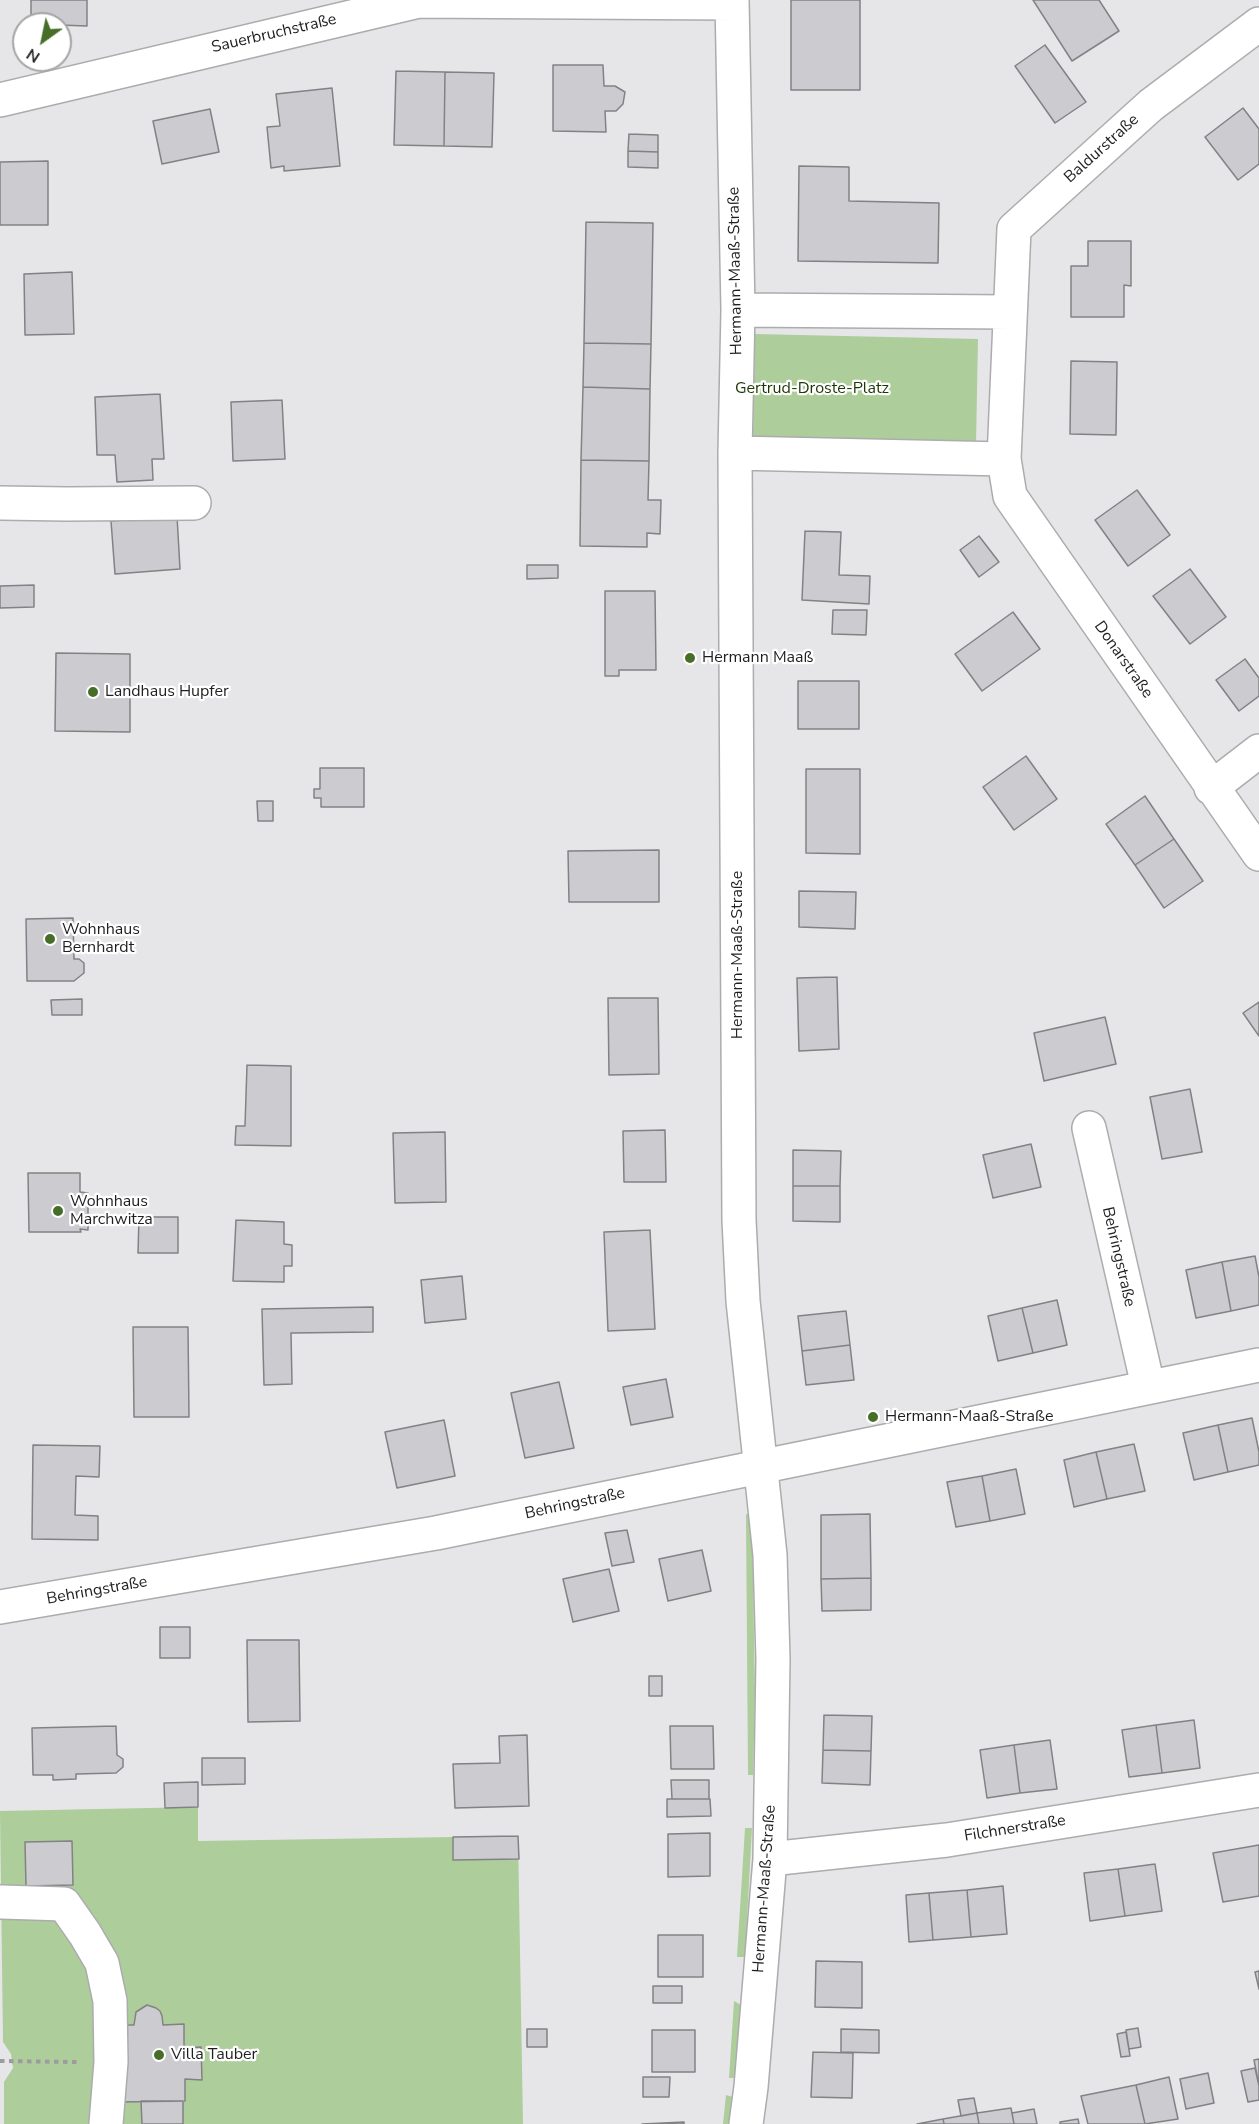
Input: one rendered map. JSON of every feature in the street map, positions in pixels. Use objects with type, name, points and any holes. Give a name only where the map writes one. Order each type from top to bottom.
[{"type":"street","name":"Sauerbruchstraße","points":[[0,100],[419,1],[732,2]]},
{"type":"street","name":"Hermann-Maaß-Straße","points":[[732,2],[738,310],[735,453],[739,1220],[743,1301],[770,1555],[773,1659],[770,1859],[746,2124]]},
{"type":"street","name":"Baldurstraße","points":[[1010,312],[1014,229],[1151,105],[1259,24]]},
{"type":"street","points":[[735,453],[1004,459],[1010,312],[738,310]]},
{"type":"street","name":"Donarstraße","points":[[1004,459],[1010,496],[1259,854]]},
{"type":"street","points":[[0,503],[194,503]]},
{"type":"street","points":[[1211,788],[1259,751]]},
{"type":"street","name":"Behringstraße","points":[[1089,1128],[1148,1386]]},
{"type":"street","name":"Behringstraße","points":[[0,1607],[436,1533],[1259,1365]]},
{"type":"street","name":"Filchnerstraße","points":[[770,1859],[947,1840],[1259,1790]]},
{"type":"street","points":[[2,1902],[64,1904],[102,1963],[110,2001],[111,2062],[106,2124]]},
{"type":"path","points":[[0,2061],[111,2062]]},
{"type":"green space","name":"Gertrud-Droste-Platz","points":[[755,334],[978,339],[976,445],[753,441]]},
{"type":"green space","points":[[746,1514],[752,1515],[755,1694],[753,1775],[748,1775]]},
{"type":"green space","points":[[198,1807],[198,1841],[518,1836],[523,2124],[4,2124],[4,2082],[13,2068],[11,2054],[3,2042],[0,1811]]},
{"type":"green space","points":[[745,1828],[752,1828],[745,1957],[737,1957]]},
{"type":"green space","points":[[734,2001],[741,2005],[736,2078],[729,2078]]},
{"type":"green space","points":[[726,2095],[733,2097],[730,2124],[723,2124]]},
{"type":"building","points":[[31,0],[87,0],[87,26],[72,25],[72,12],[31,12]]},
{"type":"building","points":[[791,0],[860,0],[860,90],[791,90]]},
{"type":"building","points":[[1033,0],[1099,0],[1119,31],[1072,61]]},
{"type":"building","points":[[1045,45],[1086,102],[1055,123],[1015,66]]},
{"type":"building","points":[[553,65],[603,65],[604,86],[615,86],[625,92],[623,104],[616,111],[605,111],[606,132],[553,131]]},
{"type":"building","points":[[396,71],[445,72],[444,146],[394,145]]},
{"type":"building","points":[[445,72],[494,73],[492,147],[444,146]]},
{"type":"building","points":[[332,88],[340,166],[284,171],[284,166],[271,168],[267,127],[280,126],[276,94]]},
{"type":"building","points":[[1243,108],[1259,129],[1259,164],[1238,180],[1205,137]]},
{"type":"building","points":[[210,109],[219,152],[162,164],[153,121]]},
{"type":"building","points":[[629,134],[658,135],[658,152],[628,151]]},
{"type":"building","points":[[628,151],[658,152],[658,168],[628,167]]},
{"type":"building","points":[[48,161],[48,225],[0,225],[0,162]]},
{"type":"building","points":[[799,166],[849,167],[849,201],[939,203],[938,263],[798,261]]},
{"type":"building","points":[[586,222],[653,223],[651,344],[584,343]]},
{"type":"building","points":[[1088,241],[1131,241],[1131,286],[1124,285],[1124,317],[1071,317],[1071,266],[1088,266]]},
{"type":"building","points":[[72,272],[74,334],[25,335],[24,274]]},
{"type":"building","points":[[584,343],[651,344],[650,389],[583,387]]},
{"type":"building","points":[[1071,361],[1117,362],[1116,435],[1070,434]]},
{"type":"building","points":[[583,387],[650,389],[649,461],[581,460]]},
{"type":"building","points":[[160,394],[164,459],[152,459],[153,480],[117,482],[115,455],[97,455],[95,397]]},
{"type":"building","points":[[282,400],[285,459],[233,461],[231,402]]},
{"type":"building","points":[[581,460],[649,461],[648,500],[661,500],[660,534],[647,533],[647,547],[580,546]]},
{"type":"building","points":[[1137,490],[1170,535],[1128,566],[1095,520]]},
{"type":"building","points":[[177,516],[180,569],[115,574],[111,521]]},
{"type":"building","points":[[805,531],[841,532],[839,575],[870,576],[869,604],[802,600]]},
{"type":"building","points":[[979,536],[999,562],[979,577],[960,550]]},
{"type":"building","points":[[527,565],[558,565],[558,578],[527,579]]},
{"type":"building","points":[[1190,569],[1226,617],[1190,644],[1153,596]]},
{"type":"building","points":[[34,585],[34,607],[0,608],[0,586]]},
{"type":"building","points":[[605,591],[655,591],[656,670],[619,670],[619,676],[605,676]]},
{"type":"building","points":[[833,610],[867,610],[866,635],[832,634]]},
{"type":"building","points":[[1013,612],[1040,649],[982,691],[955,654]]},
{"type":"building","name":"Landhaus Hupfer","points":[[56,653],[130,654],[130,732],[55,731]]},
{"type":"building","points":[[1245,659],[1259,678],[1259,696],[1239,711],[1216,680]]},
{"type":"building","points":[[798,681],[859,681],[859,729],[798,729]]},
{"type":"building","points":[[1026,756],[1057,799],[1014,830],[983,787]]},
{"type":"building","points":[[320,768],[364,768],[364,807],[321,807],[321,798],[314,798],[314,789],[320,789]]},
{"type":"building","points":[[806,769],[860,769],[860,854],[806,853]]},
{"type":"building","points":[[1145,796],[1174,839],[1135,865],[1106,824]]},
{"type":"building","points":[[257,801],[273,801],[273,821],[258,821]]},
{"type":"building","points":[[1174,839],[1203,881],[1164,908],[1135,865]]},
{"type":"building","points":[[659,850],[659,902],[569,902],[568,851]]},
{"type":"building","points":[[799,891],[856,892],[855,929],[799,927]]},
{"type":"building","name":"Wohnhaus Bernhardt","points":[[73,918],[74,959],[79,959],[84,963],[84,973],[74,981],[27,981],[26,919]]},
{"type":"building","points":[[837,977],[839,1049],[799,1051],[797,978]]},
{"type":"building","points":[[608,998],[658,998],[659,1074],[609,1075]]},
{"type":"building","points":[[82,999],[82,1015],[52,1015],[51,1000]]},
{"type":"building","points":[[1259,1002],[1259,1036],[1243,1013]]},
{"type":"building","points":[[1105,1017],[1116,1064],[1044,1081],[1034,1033]]},
{"type":"building","points":[[247,1065],[291,1066],[291,1146],[235,1145],[236,1126],[245,1126]]},
{"type":"building","points":[[1190,1089],[1202,1152],[1162,1159],[1150,1097]]},
{"type":"building","points":[[665,1130],[666,1182],[624,1182],[623,1131]]},
{"type":"building","points":[[445,1132],[446,1202],[395,1203],[393,1133]]},
{"type":"building","points":[[1031,1144],[1041,1187],[993,1198],[983,1155]]},
{"type":"building","points":[[793,1150],[841,1151],[840,1186],[793,1186]]},
{"type":"building","name":"Wohnhaus Marchwitza","points":[[28,1173],[80,1173],[80,1192],[88,1193],[88,1230],[29,1232]]},
{"type":"building","points":[[793,1186],[840,1186],[840,1222],[793,1221]]},
{"type":"building","points":[[139,1217],[178,1217],[178,1253],[138,1253]]},
{"type":"building","points":[[236,1220],[284,1222],[284,1244],[292,1245],[292,1266],[284,1266],[284,1282],[233,1281]]},
{"type":"building","points":[[650,1230],[655,1329],[608,1331],[604,1232]]},
{"type":"building","points":[[1255,1256],[1259,1277],[1259,1305],[1231,1311],[1222,1262]]},
{"type":"building","points":[[1222,1262],[1231,1311],[1196,1318],[1186,1270]]},
{"type":"building","points":[[462,1276],[466,1319],[425,1323],[421,1280]]},
{"type":"building","points":[[1057,1300],[1067,1345],[1033,1353],[1022,1308]]},
{"type":"building","points":[[373,1307],[373,1332],[291,1333],[292,1384],[264,1385],[262,1309]]},
{"type":"building","points":[[1022,1308],[1033,1353],[998,1361],[988,1316]]},
{"type":"building","points":[[846,1311],[850,1345],[802,1351],[798,1316]]},
{"type":"building","points":[[133,1327],[188,1327],[189,1417],[134,1417]]},
{"type":"building","points":[[850,1345],[854,1380],[806,1385],[802,1351]]},
{"type":"building","points":[[666,1379],[673,1417],[631,1425],[623,1387]]},
{"type":"building","points":[[559,1382],[574,1448],[525,1458],[511,1393]]},
{"type":"building","points":[[1252,1418],[1259,1452],[1259,1465],[1228,1472],[1218,1425]]},
{"type":"building","points":[[444,1420],[455,1476],[397,1488],[385,1432]]},
{"type":"building","points":[[1218,1425],[1228,1472],[1194,1480],[1183,1433]]},
{"type":"building","points":[[1134,1444],[1145,1491],[1107,1499],[1096,1452]]},
{"type":"building","points":[[33,1445],[100,1446],[99,1477],[76,1476],[75,1515],[98,1516],[98,1540],[32,1539]]},
{"type":"building","points":[[1096,1452],[1107,1499],[1074,1507],[1064,1460]]},
{"type":"building","points":[[1016,1469],[1025,1514],[990,1521],[982,1476]]},
{"type":"building","points":[[982,1476],[990,1521],[956,1527],[947,1482]]},
{"type":"building","points":[[870,1514],[871,1578],[821,1579],[821,1515]]},
{"type":"building","points":[[627,1530],[634,1562],[612,1566],[605,1533]]},
{"type":"building","points":[[702,1550],[711,1591],[668,1601],[659,1559]]},
{"type":"building","points":[[609,1569],[619,1611],[573,1622],[563,1579]]},
{"type":"building","points":[[871,1578],[871,1610],[822,1611],[821,1579]]},
{"type":"building","points":[[160,1627],[190,1627],[190,1658],[160,1658]]},
{"type":"building","points":[[247,1640],[299,1640],[300,1721],[248,1722]]},
{"type":"building","points":[[649,1676],[662,1676],[662,1696],[649,1696]]},
{"type":"building","points":[[824,1715],[872,1716],[871,1751],[823,1750]]},
{"type":"building","points":[[1194,1720],[1200,1768],[1162,1773],[1156,1725]]},
{"type":"building","points":[[1156,1725],[1162,1773],[1129,1777],[1122,1730]]},
{"type":"building","points":[[116,1726],[117,1755],[123,1759],[123,1767],[116,1773],[76,1774],[76,1779],[53,1780],[53,1775],[33,1775],[32,1728]]},
{"type":"building","points":[[670,1726],[713,1726],[714,1769],[671,1769]]},
{"type":"building","points":[[527,1735],[529,1806],[455,1808],[453,1764],[500,1763],[499,1736]]},
{"type":"building","points":[[1050,1740],[1057,1789],[1020,1793],[1014,1745]]},
{"type":"building","points":[[1014,1745],[1020,1793],[987,1798],[980,1750]]},
{"type":"building","points":[[823,1750],[871,1751],[870,1785],[822,1783]]},
{"type":"building","points":[[202,1758],[245,1758],[245,1784],[202,1785]]},
{"type":"building","points":[[671,1780],[709,1780],[709,1799],[672,1799]]},
{"type":"building","points":[[198,1782],[198,1807],[165,1808],[164,1783]]},
{"type":"building","points":[[667,1799],[710,1799],[711,1816],[667,1817]]},
{"type":"building","points":[[710,1833],[710,1876],[668,1877],[668,1834]]},
{"type":"building","points":[[518,1836],[519,1859],[453,1860],[453,1837]]},
{"type":"building","points":[[72,1841],[73,1885],[26,1886],[25,1842]]},
{"type":"building","points":[[1259,1845],[1259,1896],[1223,1902],[1213,1853]]},
{"type":"building","points":[[1155,1864],[1162,1911],[1125,1916],[1118,1869]]},
{"type":"building","points":[[1118,1869],[1125,1916],[1090,1921],[1084,1873]]},
{"type":"building","points":[[1003,1886],[1007,1934],[971,1937],[967,1890]]},
{"type":"building","points":[[967,1890],[971,1937],[933,1940],[929,1893]]},
{"type":"building","points":[[929,1893],[933,1940],[909,1942],[906,1895]]},
{"type":"building","points":[[658,1935],[703,1935],[703,1977],[658,1977]]},
{"type":"building","points":[[816,1961],[862,1962],[862,2008],[815,2007]]},
{"type":"building","points":[[1259,1971],[1259,1989],[1255,1972]]},
{"type":"building","points":[[653,1986],[682,1986],[682,2003],[653,2003]]},
{"type":"building","name":"Villa Tauber","points":[[147,2005],[160,2011],[163,2025],[184,2024],[184,2048],[201,2047],[202,2080],[185,2079],[185,2101],[116,2102],[115,2025],[134,2025],[136,2012]]},
{"type":"building","points":[[1138,2028],[1141,2047],[1129,2049],[1126,2030]]},
{"type":"building","points":[[527,2029],[547,2029],[547,2047],[527,2047]]},
{"type":"building","points":[[841,2029],[879,2030],[879,2053],[841,2052]]},
{"type":"building","points":[[652,2030],[695,2030],[695,2072],[652,2072]]},
{"type":"building","points":[[1126,2032],[1130,2056],[1121,2057],[1117,2034]]},
{"type":"building","points":[[813,2052],[853,2053],[852,2098],[811,2097]]},
{"type":"building","points":[[1259,2059],[1259,2086],[1254,2060]]},
{"type":"building","points":[[1255,2068],[1259,2100],[1248,2102],[1241,2071]]},
{"type":"building","points":[[1208,2073],[1214,2103],[1186,2109],[1180,2079]]},
{"type":"building","points":[[643,2077],[670,2077],[669,2097],[643,2097]]},
{"type":"building","points":[[1169,2077],[1178,2119],[1145,2124],[1136,2085]]},
{"type":"building","points":[[1136,2085],[1145,2124],[1088,2124],[1081,2096]]},
{"type":"building","points":[[974,2098],[977,2113],[961,2116],[958,2100]]},
{"type":"building","points":[[141,2101],[183,2101],[183,2124],[142,2124]]},
{"type":"building","points":[[1011,2108],[1014,2124],[979,2124],[977,2113]]},
{"type":"building","points":[[1034,2109],[1037,2124],[1014,2124],[1012,2113]]},
{"type":"building","points":[[977,2113],[979,2124],[944,2124],[943,2119]]},
{"type":"building","points":[[943,2119],[944,2124],[917,2124]]},
{"type":"building","points":[[1078,2119],[1079,2124],[1060,2124],[1060,2122]]},
{"type":"building","points":[[684,2122],[684,2124],[642,2124]]},
{"type":"place","name":"Hermann Maaß","points":[[690,658]]},
{"type":"place","name":"Landhaus Hupfer","points":[[93,692]]},
{"type":"place","name":"Wohnhaus Bernhardt","points":[[50,939]]},
{"type":"place","name":"Wohnhaus Marchwitza","points":[[58,1211]]},
{"type":"place","name":"Hermann-Maaß-Straße","points":[[873,1417]]},
{"type":"place","name":"Villa Tauber","points":[[159,2055]]}]
